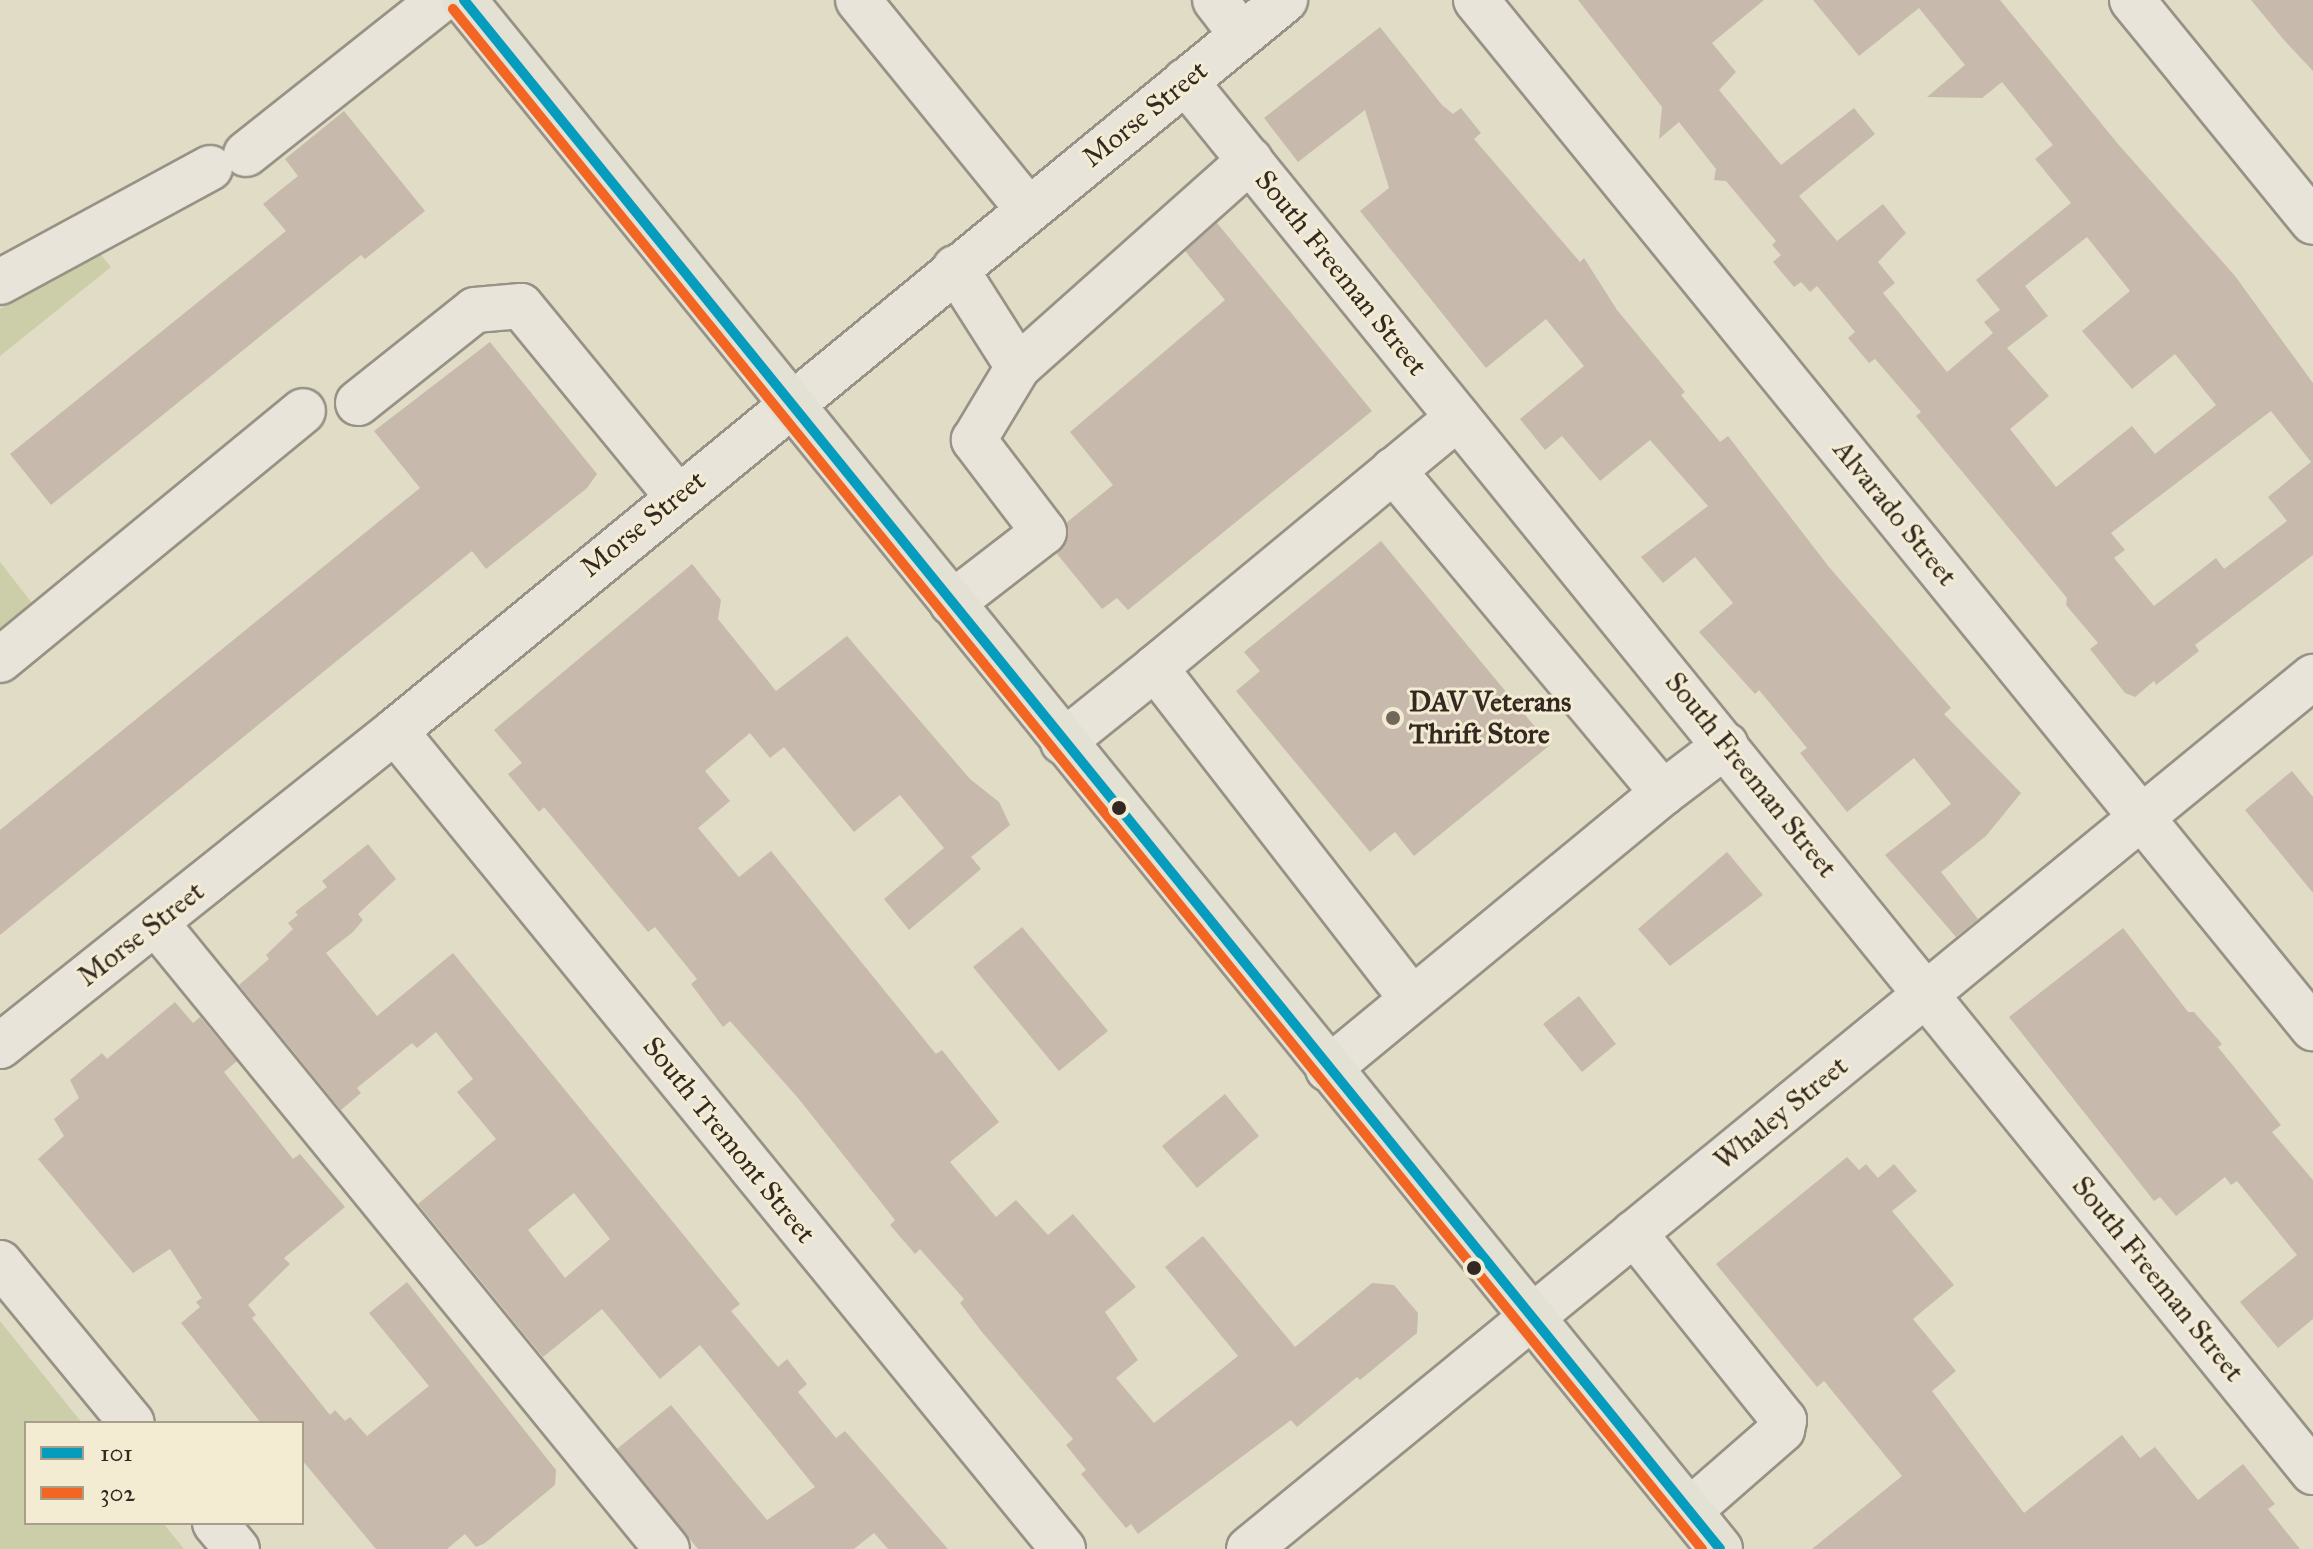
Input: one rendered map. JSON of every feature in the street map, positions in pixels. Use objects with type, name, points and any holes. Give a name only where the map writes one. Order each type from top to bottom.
[{"type":"main road","points":[[464,0],[871,506],[1720,1549]]},
{"type":"street","points":[[0,282],[228,161],[440,0]]},
{"type":"street","points":[[858,0],[1028,209]]},
{"type":"street","points":[[1215,0],[1242,35]]},
{"type":"street","name":"Morse Street","points":[[0,1046],[395,731],[789,404],[1285,0]]},
{"type":"street","name":"Alvarado Street","points":[[1476,0],[2313,1028]]},
{"type":"street","points":[[2132,0],[2313,222]]},
{"type":"street","name":"South Freeman Street","points":[[1185,81],[1928,993],[2313,1472]]},
{"type":"street","points":[[952,603],[1044,532],[974,440],[1018,367],[1250,160]]},
{"type":"street","points":[[955,268],[1018,367]]},
{"type":"street","points":[[358,403],[475,310],[521,306],[677,496]]},
{"type":"street","points":[[0,660],[303,411]]},
{"type":"street","points":[[1063,742],[1458,417]]},
{"type":"street","points":[[1393,470],[1663,793]]},
{"type":"street","points":[[1155,668],[1412,999]]},
{"type":"street","name":"Whaley Street","points":[[1249,1549],[2313,677]]},
{"type":"street","name":"South Tremont Street","points":[[395,731],[1063,1549]]},
{"type":"street","points":[[1328,1069],[1663,793],[1726,745]]},
{"type":"street","points":[[156,923],[667,1549]]},
{"type":"street","points":[[1634,1233],[1784,1420],[1782,1430],[1689,1511]]},
{"type":"street","points":[[0,1263],[130,1421]]},
{"type":"street","points":[[217,1525],[237,1549]]},
{"type":"green space","points":[[96,249],[111,267],[0,356],[0,309]]},
{"type":"green space","points":[[0,562],[35,607],[0,636]]},
{"type":"green space","points":[[0,1321],[80,1421],[24,1421],[24,1525],[165,1525],[184,1549],[0,1549]]},
{"type":"building","points":[[1578,0],[1764,0],[1712,43],[1736,72],[1719,90],[1781,165],[1854,108],[1875,134],[1799,196],[1837,241],[1883,204],[1906,233],[1878,262],[1895,283],[1883,293],[1947,372],[1993,333],[1984,322],[2000,310],[1976,280],[2071,203],[2035,159],[2053,145],[2002,82],[1982,98],[1927,97],[1965,65],[1919,8],[1859,56],[1813,0],[2000,0],[2118,144],[2235,276],[2313,383],[2313,555],[2195,645],[2199,651],[2156,685],[2154,681],[2135,697],[2125,693],[2090,649],[2098,643],[2066,605],[2067,598],[1916,416],[1921,412],[1875,359],[1869,363],[1848,338],[1855,332],[1817,286],[1810,292],[1801,282],[1794,287],[1773,262],[1781,255],[1772,245],[1776,241],[1726,181],[1714,180],[1716,169],[1679,122],[1659,139],[1662,107]],"holes":[[[2087,237],[2130,291],[2082,331],[2132,389],[2175,354],[2216,405],[2155,454],[2132,426],[2056,487],[2010,429],[2049,396],[2007,348],[2048,316],[2025,286]],[[2271,411],[2311,462],[2268,497],[2287,521],[2224,569],[2216,558],[2154,606],[2114,558],[2125,550],[2111,533]]]},
{"type":"building","points":[[2251,0],[2313,0],[2313,71],[2284,40]]},
{"type":"building","points":[[1380,27],[1442,105],[1453,114],[1461,108],[1481,133],[1474,139],[1580,262],[1584,258],[1617,310],[1685,392],[1681,395],[1720,442],[1728,436],[1829,567],[1951,708],[1944,714],[2021,793],[1986,836],[1941,872],[1978,919],[1956,937],[1885,855],[1951,804],[1914,758],[1847,812],[1800,753],[1807,748],[1759,690],[1755,694],[1699,632],[1733,603],[1695,557],[1663,583],[1641,557],[1708,506],[1650,440],[1600,481],[1562,436],[1545,450],[1520,419],[1584,366],[1546,319],[1486,368],[1360,211],[1389,188],[1365,110],[1298,162],[1264,118]]},
{"type":"building","points":[[344,111],[425,211],[365,259],[361,255],[51,505],[10,454],[286,231],[263,204],[298,176],[285,159]]},
{"type":"building","points":[[1217,223],[1372,411],[1128,610],[1117,598],[1102,609],[1057,554],[1067,541],[1066,523],[1113,485],[1070,432],[1225,300],[1185,251]]},
{"type":"building","points":[[490,342],[597,474],[587,488],[486,569],[472,551],[0,935],[0,830],[420,488],[374,431]]},
{"type":"building","name":"DAV Veterans Thrift Store","points":[[1381,541],[1550,745],[1414,856],[1395,832],[1370,852],[1236,691],[1260,671],[1244,652]]},
{"type":"building","points":[[692,564],[721,600],[718,619],[776,691],[847,636],[970,779],[999,802],[1010,825],[971,857],[981,869],[909,930],[884,899],[944,848],[900,795],[854,832],[784,747],[770,758],[750,733],[705,771],[730,801],[698,828],[739,877],[771,851],[936,1054],[942,1050],[999,1122],[950,1162],[996,1217],[1016,1200],[1048,1235],[1073,1214],[1136,1287],[1105,1312],[1138,1360],[1116,1378],[1154,1423],[1238,1356],[1165,1267],[1203,1236],[1295,1347],[1372,1283],[1394,1285],[1418,1313],[1417,1333],[1360,1380],[1357,1377],[1297,1427],[1291,1420],[1138,1534],[1131,1524],[1126,1528],[1081,1474],[1086,1470],[1066,1445],[1073,1439],[982,1332],[960,1303],[964,1299],[920,1249],[915,1254],[890,1225],[895,1220],[798,1098],[730,1021],[723,1027],[691,984],[697,979],[655,927],[648,932],[544,807],[539,812],[508,774],[522,763],[494,730]]},
{"type":"building","points":[[2292,771],[2313,797],[2313,893],[2245,810]]},
{"type":"building","points":[[368,844],[396,879],[358,914],[363,920],[353,932],[326,953],[377,1016],[453,953],[740,1304],[731,1311],[778,1367],[787,1359],[807,1384],[798,1392],[836,1438],[845,1431],[948,1549],[888,1549],[874,1533],[854,1549],[698,1549],[617,1449],[671,1405],[767,1520],[815,1487],[700,1345],[660,1379],[602,1309],[543,1357],[418,1204],[496,1139],[457,1092],[473,1079],[436,1032],[417,1048],[412,1043],[357,1088],[361,1093],[341,1110],[239,985],[269,959],[266,955],[293,929],[288,923],[298,915],[295,912],[327,887],[322,881]],"holes":[[[574,1193],[610,1239],[565,1278],[528,1230]]]},
{"type":"building","points":[[1727,852],[1763,895],[1670,966],[1638,929]]},
{"type":"building","points":[[1022,927],[1108,1031],[1059,1071],[973,967]]},
{"type":"building","points":[[2123,928],[2188,1012],[2194,1012],[2222,1044],[2218,1047],[2281,1125],[2272,1132],[2313,1180],[2313,1319],[2278,1348],[2240,1302],[2297,1255],[2237,1181],[2231,1185],[2225,1177],[2176,1216],[2160,1197],[2154,1201],[2009,1017]]},
{"type":"building","points":[[1579,996],[1616,1044],[1582,1072],[1543,1024]]},
{"type":"building","points":[[175,1002],[193,1023],[200,1017],[237,1061],[224,1072],[293,1159],[300,1154],[345,1207],[284,1258],[290,1264],[248,1305],[256,1315],[252,1318],[330,1415],[335,1410],[345,1421],[350,1417],[367,1436],[429,1386],[369,1313],[407,1282],[556,1470],[555,1485],[485,1543],[476,1547],[465,1534],[447,1549],[376,1549],[304,1462],[304,1421],[259,1421],[181,1323],[200,1307],[196,1302],[202,1298],[170,1249],[133,1273],[38,1159],[64,1136],[54,1119],[79,1098],[70,1080],[102,1053],[107,1059]]},
{"type":"building","points":[[1225,1094],[1259,1136],[1197,1188],[1162,1146]]},
{"type":"building","points":[[1847,1157],[1859,1170],[1866,1164],[1878,1178],[1894,1164],[1917,1191],[1892,1211],[1954,1285],[1913,1319],[1956,1371],[1932,1391],[2024,1513],[2122,1435],[2140,1458],[2155,1447],[2198,1500],[2243,1464],[2275,1504],[2268,1509],[2300,1549],[1812,1549],[1902,1476],[1824,1381],[1817,1387],[1716,1264]]},
{"type":"transit line","name":"101","points":[[464,0],[1720,1549]]},
{"type":"transit line","name":"302","points":[[453,9],[1702,1549]]},
{"type":"place","name":"DAV Veterans Thrift Store","points":[[1393,718]]}]
